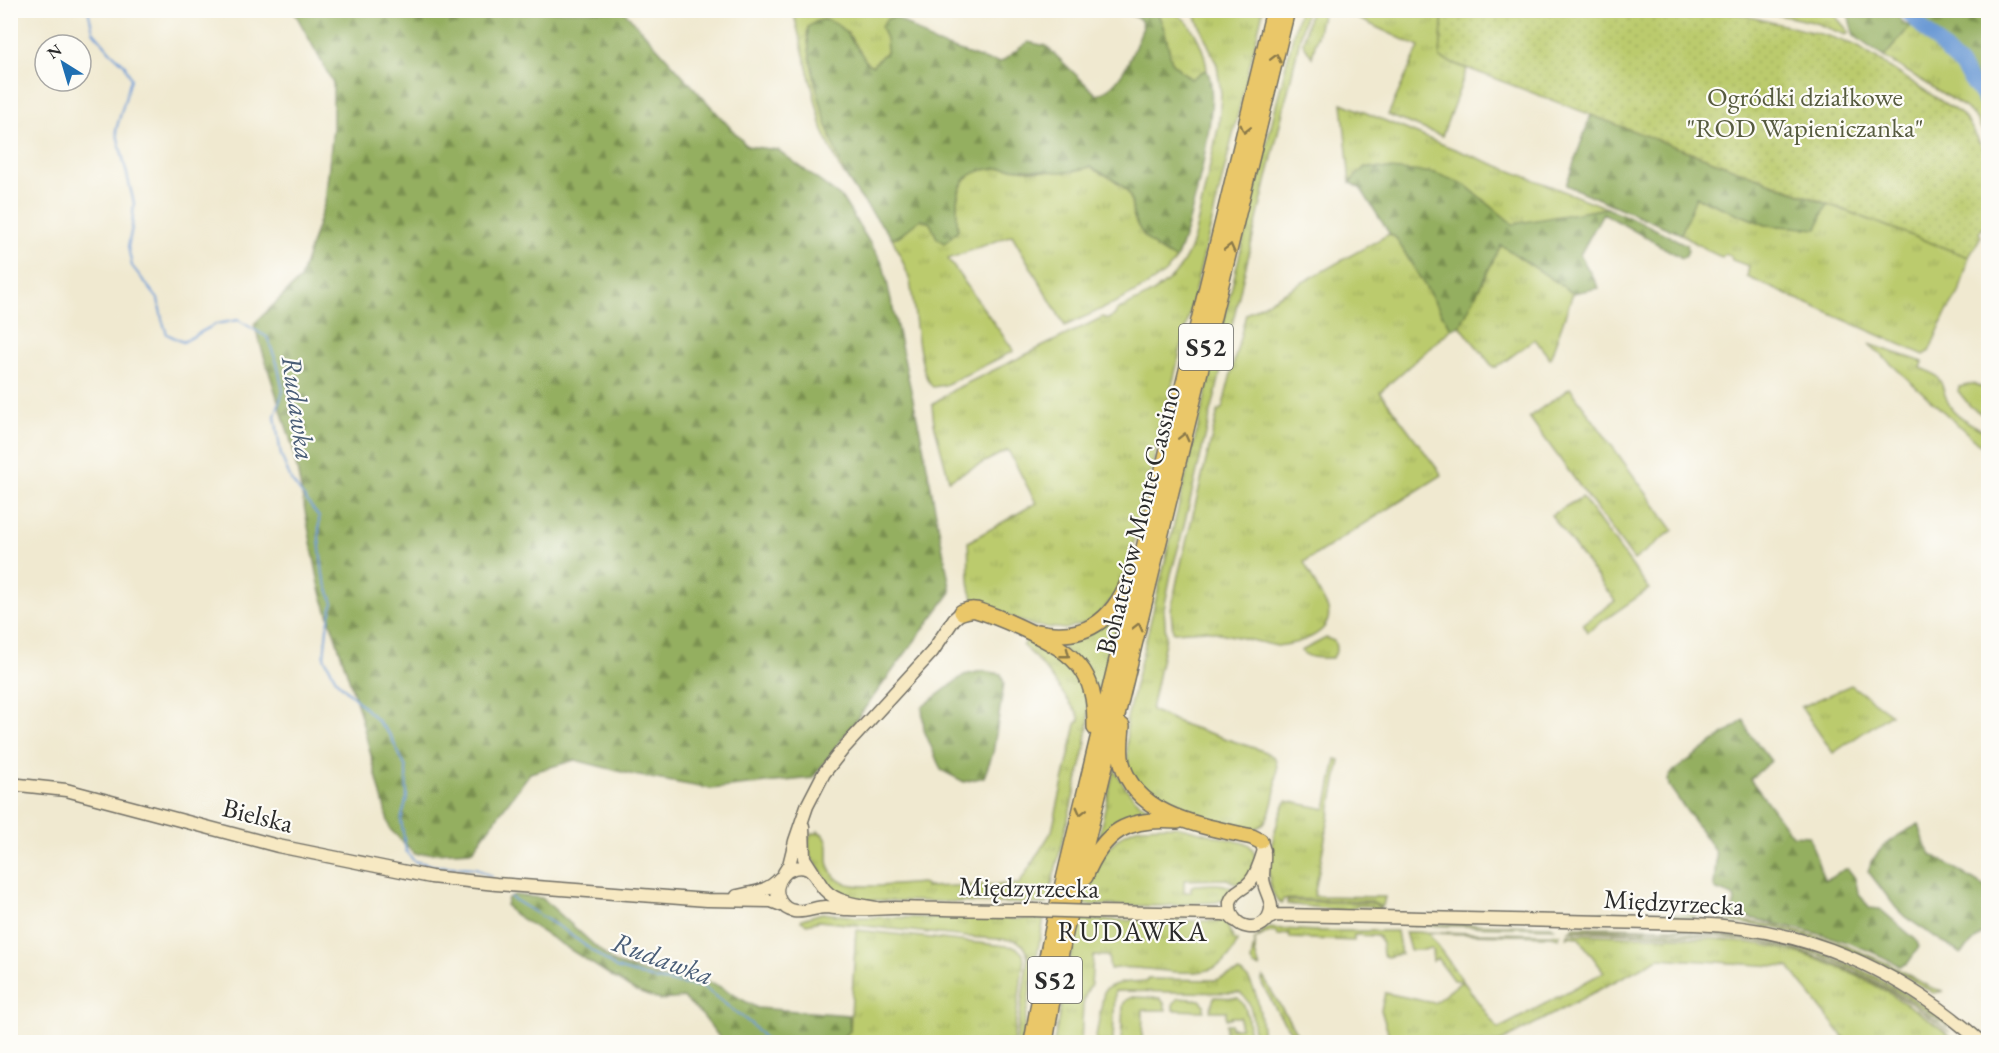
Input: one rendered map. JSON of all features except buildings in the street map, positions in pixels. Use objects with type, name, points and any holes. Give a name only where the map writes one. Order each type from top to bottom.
[{"type":"highway","name":"Bohaterów Monte Cassino","points":[[1032,1042],[1059,900],[1274,10]]},
{"type":"highway","name":"Bohaterów Monte Cassino","points":[[1045,1042],[1068,919],[1287,10]]},
{"type":"highway","points":[[1014,626],[1057,634],[1078,632],[1097,624],[1112,611],[1120,600],[1146,538]]},
{"type":"highway","points":[[962,612],[975,610],[1014,626],[1061,649],[1074,660],[1083,670],[1094,702],[1094,754]]},
{"type":"highway","points":[[1124,684],[1121,753],[1129,780],[1138,793],[1151,804],[1190,822]]},
{"type":"highway","points":[[1068,919],[1092,861],[1116,832],[1131,825],[1150,820],[1190,822],[1252,837],[1262,846]]},
{"type":"main road","points":[[718,900],[765,890],[782,876],[789,865],[814,789],[830,765],[933,652],[954,619],[962,612]]},
{"type":"main road","name":"Bielska","points":[[10,784],[66,790],[278,846],[431,877],[718,900]]},
{"type":"main road","points":[[718,900],[771,902],[794,911],[807,910],[813,906],[819,899],[821,889],[817,877],[807,865],[803,852],[803,819]]},
{"type":"main road","points":[[1262,846],[1263,881],[1271,910],[1267,919],[1259,925],[1250,927],[1234,920],[1230,910],[1232,897],[1252,879],[1262,846]]},
{"type":"main road","points":[[784,906],[777,892],[782,876],[798,867],[805,868],[817,877]]},
{"type":"main road","name":"Międzyrzecka","points":[[817,877],[832,896],[876,908]]},
{"type":"main road","points":[[1245,886],[1259,887],[1269,898]]},
{"type":"main road","name":"Międzyrzecka","points":[[1182,913],[1223,904],[1232,897]]},
{"type":"main road","name":"Międzyrzecka","points":[[1269,898],[1275,904],[1284,907],[1335,916]]},
{"type":"main road","name":"Międzyrzecka","points":[[807,910],[821,907],[1225,914],[1234,920]]},
{"type":"main road","name":"Międzyrzecka","points":[[1267,919],[1276,915],[1695,924],[1768,932],[1823,947],[1878,970],[1929,1000],[1981,1042]]},
{"type":"green space","points":[[294,11],[624,11],[747,146],[778,150],[842,198],[883,264],[922,440],[951,592],[813,778],[711,789],[634,775],[575,760],[530,773],[472,851],[415,854],[390,829],[360,713],[320,589],[293,448],[254,324],[300,279],[325,202],[333,128],[333,83]]},
{"type":"green space","points":[[793,11],[898,11],[896,17],[887,19],[887,51],[872,66],[867,63],[848,33],[824,19],[808,27],[807,36],[815,75],[831,138],[852,185],[839,167],[823,131]]},
{"type":"green space","points":[[1122,11],[1157,11],[1165,32],[1172,63],[1191,79],[1207,71],[1211,85],[1211,107],[1203,164],[1189,221],[1176,259],[1162,252],[1145,237],[1134,217],[1126,189],[1090,167],[1068,172],[1008,168],[978,171],[967,178],[960,188],[957,203],[958,230],[945,243],[937,238],[930,223],[921,219],[899,236],[892,238],[853,187],[837,154],[816,86],[811,63],[808,27],[817,21],[826,20],[834,23],[850,37],[867,63],[872,66],[887,51],[886,39],[881,26],[887,19],[896,17],[935,43],[989,61],[1001,62],[1028,42],[1046,46],[1097,95],[1114,84],[1120,76],[1131,57],[1143,27],[1140,19]]},
{"type":"green space","points":[[1157,11],[1177,14],[1190,26],[1202,49],[1207,71],[1191,79],[1172,63],[1165,32]]},
{"type":"green space","points":[[1195,11],[1263,11],[1129,562],[1121,587],[1096,619],[1066,629],[1034,626],[977,604],[969,583],[968,542],[1036,503],[1008,450],[949,480],[934,423],[932,406],[955,389],[1103,317],[1108,319],[1115,315],[1117,310],[1165,284],[1182,265],[1194,238],[1219,124],[1221,94],[1217,65]]},
{"type":"green space","points":[[1299,11],[1306,11],[1291,78],[1171,574],[1164,609],[1166,637],[1151,710],[1185,725],[1266,752],[1275,758],[1276,782],[1270,811],[1263,824],[1250,830],[1168,808],[1145,793],[1128,766],[1126,722]]},
{"type":"green space","points":[[1310,11],[1323,11],[1312,57],[1303,43]]},
{"type":"green space","points":[[1342,11],[1443,11],[1440,58],[1467,69],[1442,136],[1388,115],[1419,47]]},
{"type":"green space","name":"Ogródki działkowe \"ROD Wapieniczanka\"","points":[[1443,11],[1726,11],[1828,36],[1857,46],[1961,114],[1970,125],[1988,158],[1988,225],[1983,226],[1979,233],[1981,236],[1969,257],[1440,58]]},
{"type":"green space","points":[[1759,11],[1831,11],[1849,32],[1846,35],[1813,22]]},
{"type":"green space","points":[[1847,11],[1896,11],[1906,25],[1912,24],[1884,57],[1854,36]]},
{"type":"green space","points":[[1919,11],[1988,11],[1988,98],[1962,64],[1918,17],[1921,13]]},
{"type":"green space","points":[[1912,24],[1963,76],[1987,111],[1988,143],[1977,120],[1966,108],[1884,57]]},
{"type":"green space","points":[[1342,103],[1607,208],[1513,225],[1465,185],[1365,167],[1350,182]]},
{"type":"green space","points":[[1591,115],[1827,204],[1817,229],[1766,225],[1696,197],[1681,234],[1566,185]]},
{"type":"green space","points":[[1005,167],[1048,172],[1090,167],[1104,174],[1128,193],[1135,220],[1143,234],[1155,246],[1176,259],[1157,279],[1109,306],[1065,326],[1012,235],[948,259],[1014,351],[945,385],[933,387],[928,380],[920,355],[910,282],[892,238],[899,236],[920,219],[930,223],[937,238],[945,243],[957,229],[956,214],[962,184],[973,173],[980,170]]},
{"type":"green space","points":[[1365,167],[1435,173],[1465,185],[1513,224],[1607,208],[1687,245],[1688,253],[1682,258],[1603,213],[1580,255],[1599,288],[1573,293],[1501,245],[1460,326],[1451,329],[1396,238],[1389,233],[1361,189],[1350,182]]},
{"type":"green space","points":[[1695,197],[1766,225],[1817,228],[1827,204],[1969,257],[1959,293],[1945,315],[1929,352],[1924,355],[1747,277],[1749,266],[1732,260],[1731,256],[1725,254],[1722,257],[1706,250],[1681,234]]},
{"type":"green space","points":[[1389,234],[1396,238],[1451,329],[1380,392],[1442,475],[1304,562],[1328,609],[1328,618],[1320,632],[1294,643],[1277,646],[1207,630],[1173,632],[1171,610],[1178,576],[1218,411],[1222,409],[1246,314]]},
{"type":"green space","points":[[1501,245],[1573,293],[1550,359],[1535,339],[1497,367],[1493,367],[1460,326]]},
{"type":"green space","points":[[1869,344],[1923,362],[1921,368],[1936,376],[1940,381],[1953,410],[1974,426],[1988,433],[1988,452]]},
{"type":"green space","points":[[1974,384],[1983,388],[1988,386],[1988,419],[1970,406],[1958,391],[1959,387]]},
{"type":"green space","points":[[1570,388],[1673,530],[1634,560],[1529,417]]},
{"type":"green space","points":[[1582,497],[1649,589],[1587,632],[1583,624],[1615,601],[1551,515]]},
{"type":"green space","points":[[1120,612],[1099,694],[1056,640]]},
{"type":"green space","points":[[1028,638],[1067,660],[1085,684],[1089,720],[1084,753],[1047,904],[863,900],[843,896],[831,886],[812,858],[809,851],[809,838],[812,833],[818,833],[818,831],[825,837],[828,843],[830,869],[839,880],[849,884],[881,886],[921,883],[925,884],[925,887],[1019,884],[1052,831],[1076,724],[1080,720],[1046,670],[1023,646]]},
{"type":"green space","points":[[1326,638],[1335,643],[1336,652],[1332,658],[1311,657],[1301,651]]},
{"type":"green space","points":[[982,671],[1001,674],[1004,683],[993,753],[984,777],[964,782],[941,770],[924,730],[922,707],[964,675]]},
{"type":"green space","points":[[1851,685],[1891,714],[1833,753],[1801,707]]},
{"type":"green space","points":[[1744,720],[1749,733],[1771,761],[1750,779],[1792,835],[1809,836],[1824,880],[1831,878],[1841,870],[1848,869],[1855,878],[1858,892],[1869,908],[1880,909],[1916,940],[1919,947],[1908,963],[1900,966],[1841,940],[1735,915],[1732,913],[1735,900],[1733,896],[1714,887],[1715,851],[1669,786],[1668,780],[1671,773]]},
{"type":"green space","points":[[1336,759],[1340,760],[1314,896],[1385,897],[1383,906],[1372,901],[1283,899],[1282,903],[1274,896],[1270,885],[1270,857],[1276,827],[1284,805],[1287,801],[1326,809]]},
{"type":"green space","points":[[1114,769],[1133,796],[1161,815],[1109,829],[1098,839]]},
{"type":"green space","points":[[1919,824],[1925,845],[1931,854],[1988,889],[1988,923],[1983,932],[1961,954],[1905,917],[1868,871],[1877,854],[1888,842]]},
{"type":"green space","points":[[1176,826],[1248,844],[1255,855],[1251,872],[1238,885],[1227,879],[1184,880],[1184,892],[1191,892],[1191,887],[1194,885],[1219,884],[1233,889],[1225,898],[1217,902],[1162,906],[1081,905],[1099,861],[1114,842],[1134,829]]},
{"type":"green space","points":[[514,895],[542,898],[614,963],[659,977],[713,983],[757,1008],[849,1015],[850,1031],[837,1042],[723,1042],[703,1016],[684,998],[660,1000],[635,991],[511,912],[506,905],[508,898]]},
{"type":"green space","points":[[1287,901],[1373,903],[1381,908],[1375,911],[1371,906],[1356,906],[1347,911],[1287,904]]},
{"type":"green space","points":[[1562,912],[1697,915],[1693,918],[1565,916]]},
{"type":"green space","points":[[822,913],[859,917],[1044,919],[1022,1042],[1016,1042],[1028,957],[1026,948],[1022,944],[1014,940],[819,921],[807,924],[801,921]]},
{"type":"green space","points":[[1716,917],[1778,926],[1839,943],[1889,964],[1931,988],[1944,991],[1933,993],[1891,968],[1825,942],[1779,929],[1721,920]]},
{"type":"green space","points":[[1077,920],[1225,921],[1234,940],[1237,941],[1229,957],[1216,967],[1200,971],[1110,969],[1108,956],[1093,956],[1091,984],[1083,1005],[1081,1042],[1054,1042]]},
{"type":"green space","points":[[1411,923],[1551,926],[1554,928],[1408,925]]},
{"type":"green space","points":[[1574,927],[1678,928],[1719,931],[1768,938],[1796,945],[1824,954],[1877,977],[1927,1007],[1950,1025],[1947,1026],[1875,979],[1797,947],[1720,932],[1572,929]]},
{"type":"green space","points":[[1267,928],[1316,931],[1397,931],[1401,954],[1387,957],[1383,955],[1382,944],[1378,936],[1354,935],[1354,941],[1290,938],[1289,933],[1277,936],[1276,932],[1268,932],[1255,939]]},
{"type":"green space","points":[[856,930],[1016,947],[1023,954],[1024,959],[1013,1042],[837,1042],[850,1031]]},
{"type":"green space","points":[[1568,931],[1720,935],[1770,943],[1798,950],[1852,970],[1878,983],[1903,998],[1927,1014],[1950,1032],[1910,1003],[1871,981],[1833,963],[1791,949],[1756,941],[1717,936]]},
{"type":"green space","points":[[1405,932],[1559,934],[1559,938],[1428,933],[1498,1029],[1604,972],[1578,937],[1568,936],[1567,938],[1568,934],[1585,934],[1716,939],[1795,952],[1839,968],[1881,989],[1921,1014],[1958,1042],[1840,1042],[1844,1038],[1789,967],[1659,958],[1500,1042],[1391,1042],[1381,1010],[1385,993],[1434,1003],[1462,981],[1453,980],[1437,958],[1433,961],[1430,948],[1410,950]]},
{"type":"green space","points":[[1255,939],[1255,953],[1260,968],[1253,966],[1251,961]]},
{"type":"green space","points":[[1239,972],[1246,976],[1255,992],[1263,1042],[1254,1042],[1251,1009],[1245,997],[1240,993],[1115,991],[1113,1042],[1095,1042],[1104,991],[1113,985],[1147,981],[1147,979],[1216,980]]},
{"type":"green space","points":[[1263,977],[1302,1042],[1298,1042],[1278,1013],[1262,984]]},
{"type":"green space","points":[[1132,997],[1160,998],[1166,1010],[1143,1010],[1142,1042],[1121,1042],[1123,1005]]},
{"type":"green space","points":[[1214,997],[1238,998],[1242,1002],[1248,1019],[1249,1042],[1225,1042],[1226,1024],[1231,1024],[1231,1028],[1240,1028],[1240,1017],[1226,1019],[1226,1011],[1210,1011]]},
{"type":"green space","points":[[1178,998],[1200,1000],[1204,1004],[1204,1011],[1173,1010],[1173,1004]]},
{"type":"waterway","name":"Rudawka","points":[[88,10],[93,31],[125,65],[131,79],[116,130],[134,203],[128,247],[132,266],[158,299],[167,334],[183,342],[216,324],[238,320],[267,337],[277,363],[283,391],[275,416],[281,455],[291,480],[319,517],[323,575],[333,603],[327,628],[324,657],[337,681],[390,735],[406,768],[407,797],[401,820],[406,851],[414,861],[435,866],[476,868],[492,877]]},
{"type":"waterway","points":[[1905,10],[1960,65],[1988,105]]},
{"type":"waterway","name":"Rudawka","points":[[510,897],[564,930],[616,968],[657,980],[703,987],[750,1023],[768,1042]]},
{"type":"district","name":"RUDAWKA","points":[[1133,931]]}]
